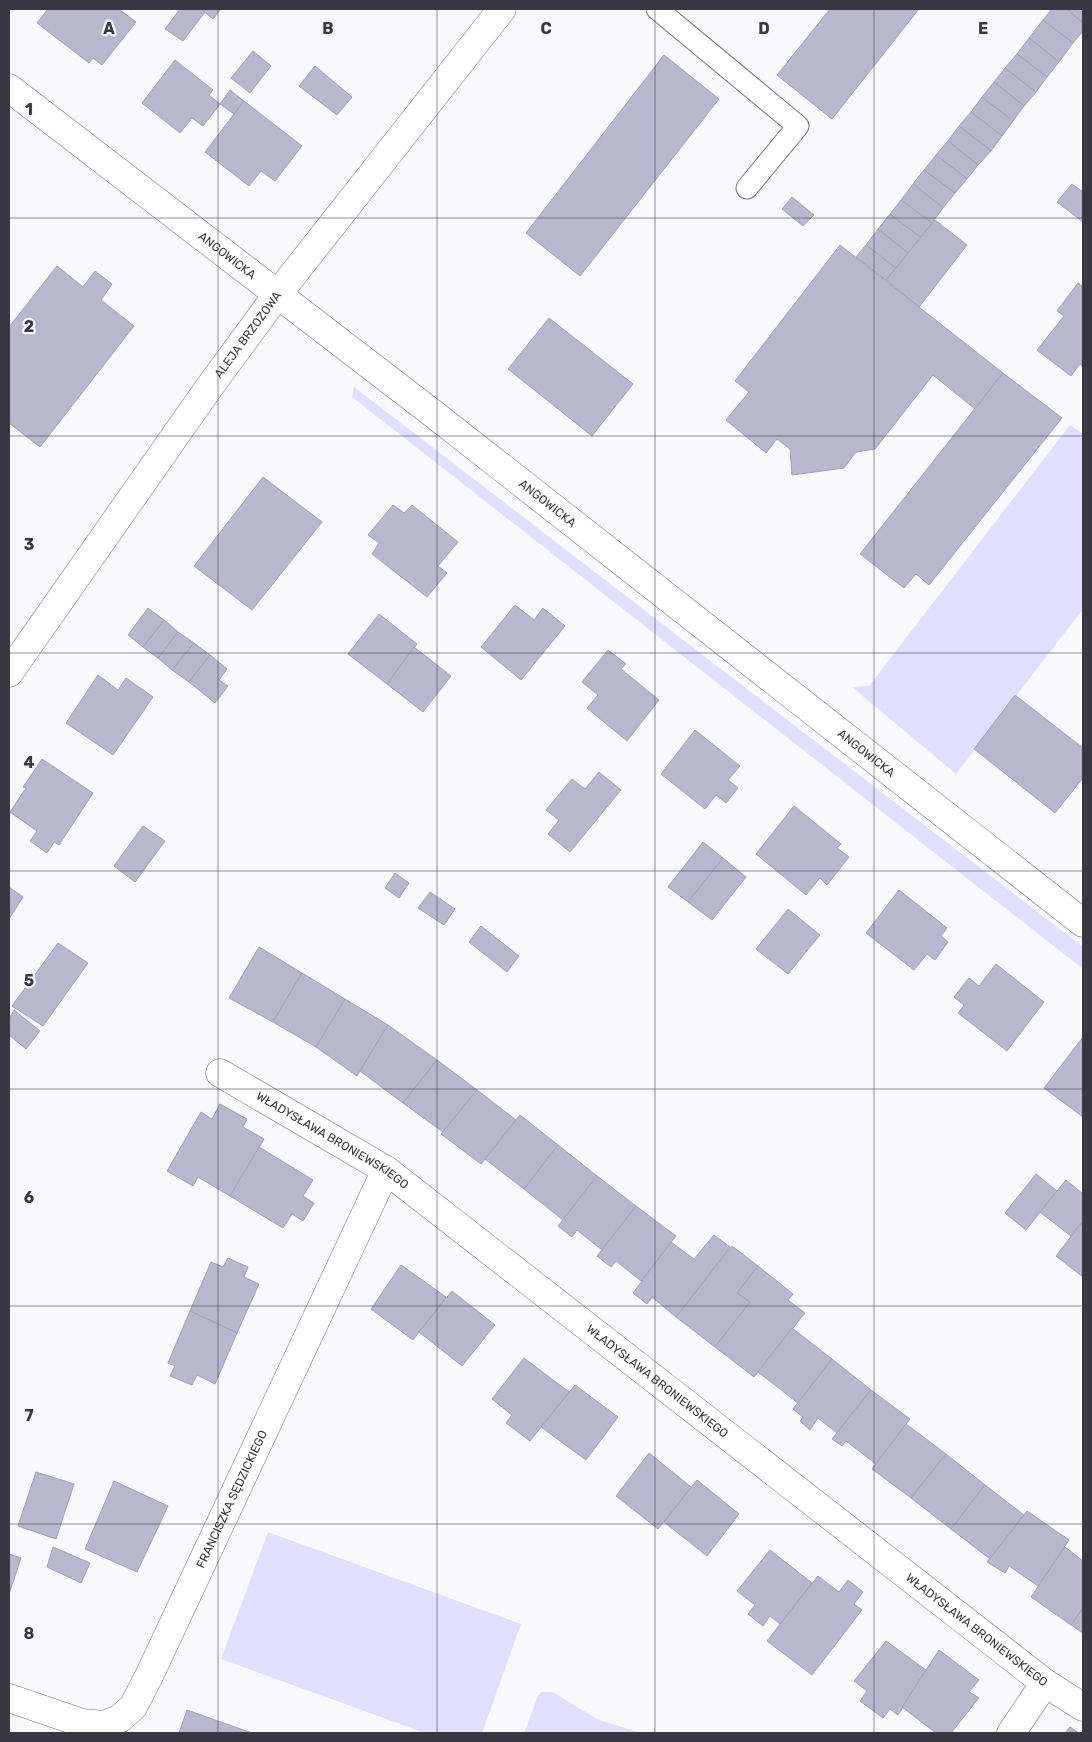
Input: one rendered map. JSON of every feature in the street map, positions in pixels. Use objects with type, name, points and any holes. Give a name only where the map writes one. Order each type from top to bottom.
[{"type":"street","name":"ALEJA BRZOZOWA","points":[[9,673],[208,389],[277,295],[502,9]]},
{"type":"street","name":"ANGOWICKA","points":[[9,88],[461,436],[1083,924]]},
{"type":"street","name":"WŁADYSŁAWA BRONIEWSKIEGO","points":[[220,1072],[386,1170],[1045,1683],[1083,1707]]},
{"type":"street","name":"FRANCISZKA SĘDZICKIEGO","points":[[9,1698],[82,1723],[104,1725],[119,1719],[132,1707],[153,1667],[386,1170]]},
{"type":"street","points":[[1011,1733],[1045,1683]]},
{"type":"lane","points":[[658,9],[798,126],[747,188]]},
{"type":"shaded area","points":[[354,387],[1083,947],[1083,969],[352,397]]},
{"type":"shaded area","points":[[1070,425],[1083,434],[1083,609],[956,774],[852,687],[869,686]]},
{"type":"shaded area","points":[[268,1532],[521,1624],[482,1733],[425,1733],[221,1659]]},
{"type":"shaded area","points":[[541,1692],[553,1692],[597,1719],[640,1733],[524,1733]]},
{"type":"building","points":[[48,9],[119,9],[136,22],[102,65],[93,58],[89,63],[37,23]]},
{"type":"building","points":[[180,9],[201,9],[205,12],[183,41],[165,29]]},
{"type":"building","points":[[201,9],[221,9],[213,19]]},
{"type":"building","points":[[830,9],[919,9],[832,119],[777,75]]},
{"type":"building","points":[[1052,9],[1067,9],[1083,23],[1083,31],[1073,43],[1043,20]]},
{"type":"building","points":[[1067,9],[1083,9],[1083,23]]},
{"type":"building","points":[[1043,20],[1073,43],[1059,62],[1029,38]]},
{"type":"building","points":[[1029,38],[1059,62],[1047,77],[1017,54]]},
{"type":"building","points":[[253,51],[271,66],[250,93],[231,78]]},
{"type":"building","points":[[1017,54],[1047,77],[1036,92],[1005,68]]},
{"type":"building","points":[[664,55],[719,99],[580,276],[526,233]]},
{"type":"building","points":[[175,60],[213,90],[209,95],[220,104],[203,126],[192,118],[180,133],[142,103]]},
{"type":"building","points":[[315,66],[352,97],[337,115],[299,86]]},
{"type":"building","points":[[1005,68],[1036,92],[1024,106],[994,82]]},
{"type":"building","points":[[994,82],[1024,106],[1013,121],[982,97]]},
{"type":"building","points":[[230,90],[244,101],[234,114],[220,104]]},
{"type":"building","points":[[982,97],[1013,121],[1002,136],[971,112]]},
{"type":"building","points":[[244,101],[302,146],[275,181],[261,171],[249,186],[205,152]]},
{"type":"building","points":[[971,112],[1002,136],[991,151],[959,126]]},
{"type":"building","points":[[959,126],[991,151],[978,165],[948,141]]},
{"type":"building","points":[[948,141],[978,165],[967,179],[936,155]]},
{"type":"building","points":[[936,155],[967,179],[955,193],[924,170]]},
{"type":"building","points":[[924,170],[955,193],[943,208],[913,184]]},
{"type":"building","points":[[913,184],[943,208],[932,223],[901,200]]},
{"type":"building","points":[[1072,184],[1083,192],[1083,222],[1057,202]]},
{"type":"building","points":[[792,197],[814,215],[803,226],[782,209]]},
{"type":"building","points":[[901,200],[932,223],[920,237],[890,214]]},
{"type":"building","points":[[890,214],[920,237],[908,253],[878,229]]},
{"type":"building","points":[[935,220],[967,245],[919,307],[886,280]]},
{"type":"building","points":[[878,229],[908,253],[896,268],[866,245]]},
{"type":"building","points":[[840,245],[1003,373],[975,409],[933,375],[875,449],[856,452],[844,468],[792,475],[790,449],[777,439],[766,453],[726,420],[749,392],[735,381]]},
{"type":"building","points":[[866,245],[896,268],[886,280],[856,257]]},
{"type":"building","points":[[57,266],[83,287],[95,271],[112,284],[101,300],[134,326],[40,447],[9,423],[9,327]]},
{"type":"building","points":[[1078,283],[1083,287],[1083,367],[1080,364],[1071,376],[1037,350],[1064,316],[1057,311]]},
{"type":"building","points":[[549,318],[633,384],[592,436],[508,369]]},
{"type":"building","points":[[1003,373],[1062,418],[929,585],[916,574],[904,588],[860,554]]},
{"type":"building","points":[[263,477],[322,522],[252,610],[194,566]]},
{"type":"building","points":[[393,505],[404,513],[412,505],[458,542],[438,566],[447,573],[427,597],[372,554],[379,543],[368,535]]},
{"type":"building","points":[[515,605],[534,620],[543,608],[565,626],[521,680],[481,647]]},
{"type":"building","points":[[148,608],[164,620],[143,647],[128,635]]},
{"type":"building","points":[[379,614],[417,644],[387,684],[348,654]]},
{"type":"building","points":[[164,620],[178,632],[158,658],[143,647]]},
{"type":"building","points":[[178,632],[194,643],[172,670],[158,658]]},
{"type":"building","points":[[194,643],[210,655],[189,682],[172,670]]},
{"type":"building","points":[[414,647],[451,676],[423,712],[387,684]]},
{"type":"building","points":[[608,650],[626,664],[621,669],[659,700],[627,741],[587,708],[598,695],[582,682]]},
{"type":"building","points":[[210,655],[227,669],[219,680],[228,686],[215,703],[189,682]]},
{"type":"building","points":[[98,675],[118,690],[126,678],[153,697],[113,755],[66,723]]},
{"type":"building","points":[[1015,695],[1083,748],[1083,778],[1055,813],[974,749]]},
{"type":"building","points":[[695,730],[740,766],[728,780],[738,788],[726,803],[716,795],[705,809],[661,774]]},
{"type":"building","points":[[42,759],[93,793],[59,845],[54,842],[47,853],[30,841],[37,831],[10,812],[26,788],[23,787]]},
{"type":"building","points":[[599,772],[621,790],[570,852],[548,834],[559,820],[546,810],[572,779],[585,789]]},
{"type":"building","points":[[794,806],[841,844],[837,848],[849,857],[827,885],[820,878],[806,895],[756,854]]},
{"type":"building","points":[[143,826],[165,841],[135,882],[114,866]]},
{"type":"building","points":[[703,842],[723,858],[688,902],[668,887]]},
{"type":"building","points":[[723,858],[746,877],[712,920],[688,902]]},
{"type":"building","points":[[395,873],[409,883],[399,898],[385,888]]},
{"type":"building","points":[[9,887],[23,897],[9,919]]},
{"type":"building","points":[[899,890],[947,928],[941,936],[948,942],[935,960],[927,954],[914,970],[866,933]]},
{"type":"building","points":[[430,892],[455,909],[444,925],[418,908]]},
{"type":"building","points":[[788,909],[820,935],[788,974],[756,949]]},
{"type":"building","points":[[481,926],[519,956],[507,972],[469,942]]},
{"type":"building","points":[[58,943],[88,963],[43,1026],[12,1006]]},
{"type":"building","points":[[259,947],[302,973],[273,1022],[229,998]]},
{"type":"building","points":[[996,964],[1044,1002],[1007,1051],[958,1013],[964,1005],[954,997],[969,978],[979,986]]},
{"type":"building","points":[[302,973],[345,999],[316,1047],[273,1022]]},
{"type":"building","points":[[345,999],[388,1025],[357,1076],[316,1047]]},
{"type":"building","points":[[14,1010],[40,1031],[26,1049],[9,1035],[9,1019]]},
{"type":"building","points":[[388,1025],[437,1060],[403,1103],[360,1071]]},
{"type":"building","points":[[1083,1037],[1083,1117],[1044,1088]]},
{"type":"building","points":[[437,1060],[477,1090],[443,1132],[403,1103]]},
{"type":"building","points":[[477,1090],[516,1120],[481,1164],[441,1134]]},
{"type":"building","points":[[220,1104],[247,1119],[243,1127],[264,1139],[230,1196],[198,1177],[193,1186],[167,1171],[201,1112],[212,1119]]},
{"type":"building","points":[[520,1115],[558,1145],[524,1189],[485,1159]]},
{"type":"building","points":[[558,1145],[597,1176],[563,1220],[524,1189]]},
{"type":"building","points":[[259,1147],[313,1180],[303,1196],[314,1203],[303,1221],[292,1214],[283,1228],[230,1196]]},
{"type":"building","points":[[1036,1174],[1057,1191],[1026,1230],[1005,1213]]},
{"type":"building","points":[[597,1176],[636,1206],[602,1250],[577,1230],[572,1237],[558,1226]]},
{"type":"building","points":[[1066,1180],[1083,1194],[1083,1221],[1071,1236],[1040,1212]]},
{"type":"building","points":[[636,1206],[676,1236],[641,1281],[616,1261],[611,1267],[597,1256]]},
{"type":"building","points":[[1083,1221],[1083,1277],[1056,1256]]},
{"type":"building","points":[[714,1235],[730,1247],[676,1317],[652,1297],[647,1304],[633,1293],[671,1242],[694,1259]]},
{"type":"building","points":[[732,1246],[758,1266],[737,1293],[750,1302],[715,1347],[676,1317]]},
{"type":"building","points":[[228,1258],[248,1267],[244,1277],[259,1284],[237,1333],[190,1311],[211,1262],[223,1267]]},
{"type":"building","points":[[401,1265],[446,1297],[413,1340],[371,1309]]},
{"type":"building","points":[[758,1266],[793,1294],[788,1300],[805,1313],[754,1377],[715,1347],[750,1302],[737,1293]]},
{"type":"building","points":[[452,1291],[495,1325],[462,1366],[419,1332]]},
{"type":"building","points":[[190,1311],[237,1333],[215,1384],[197,1375],[192,1385],[170,1376],[175,1366],[168,1363]]},
{"type":"building","points":[[792,1328],[832,1359],[798,1403],[758,1372]]},
{"type":"building","points":[[524,1358],[569,1392],[530,1441],[506,1423],[512,1415],[492,1399]]},
{"type":"building","points":[[832,1359],[871,1390],[837,1433],[818,1418],[810,1430],[800,1421],[803,1417],[793,1409]]},
{"type":"building","points":[[575,1385],[618,1417],[586,1460],[541,1427]]},
{"type":"building","points":[[871,1390],[910,1419],[876,1464],[846,1441],[842,1446],[832,1439]]},
{"type":"building","points":[[906,1424],[946,1454],[911,1498],[872,1469]]},
{"type":"building","points":[[649,1453],[691,1487],[658,1529],[616,1496]]},
{"type":"building","points":[[946,1454],[985,1485],[951,1529],[911,1498]]},
{"type":"building","points":[[36,1472],[74,1484],[56,1539],[18,1526]]},
{"type":"building","points":[[697,1480],[739,1514],[707,1556],[664,1522]]},
{"type":"building","points":[[114,1481],[168,1506],[137,1572],[85,1549]]},
{"type":"building","points":[[985,1485],[1024,1515],[990,1559],[951,1529]]},
{"type":"building","points":[[1027,1511],[1069,1540],[1038,1586],[1009,1566],[1005,1573],[987,1562]]},
{"type":"building","points":[[53,1547],[90,1563],[81,1583],[47,1567]]},
{"type":"building","points":[[1065,1547],[1083,1561],[1083,1608],[1071,1625],[1031,1597]]},
{"type":"building","points":[[770,1550],[812,1583],[780,1624],[770,1616],[763,1626],[748,1614],[755,1605],[737,1591]]},
{"type":"building","points":[[9,1554],[21,1558],[9,1594]]},
{"type":"building","points":[[818,1576],[839,1592],[848,1580],[863,1592],[854,1604],[862,1610],[812,1675],[767,1641]]},
{"type":"building","points":[[1083,1608],[1083,1633],[1071,1625]]},
{"type":"building","points":[[886,1641],[926,1670],[898,1715],[890,1709],[883,1718],[860,1701],[867,1691],[854,1681]]},
{"type":"building","points":[[939,1650],[979,1680],[969,1692],[979,1698],[951,1733],[936,1733],[902,1707]]},
{"type":"building","points":[[187,1710],[252,1733],[179,1733]]},
{"type":"building","points":[[1070,1727],[1079,1733],[1065,1733]]}]
